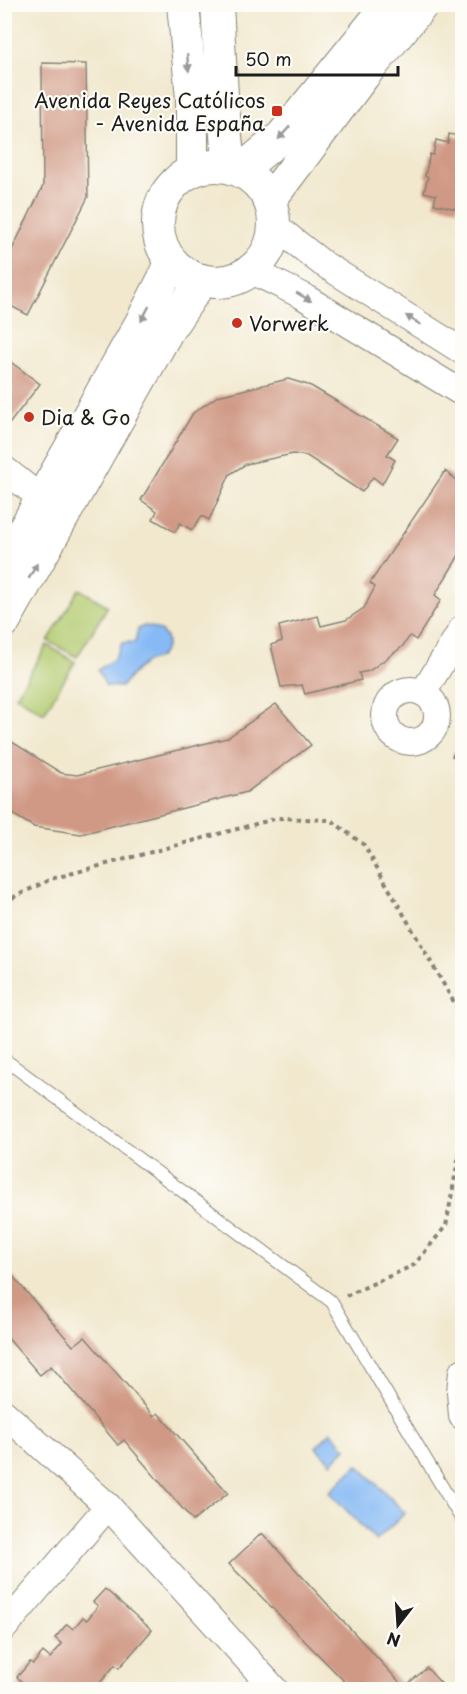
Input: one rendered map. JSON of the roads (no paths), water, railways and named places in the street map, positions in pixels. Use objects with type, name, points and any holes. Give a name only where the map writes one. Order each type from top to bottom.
[{"type":"street","points":[[183,4],[192,98],[192,170]]},
{"type":"street","points":[[217,4],[222,96],[235,168]]},
{"type":"street","points":[[235,168],[282,136],[389,4]]},
{"type":"street","points":[[423,4],[364,75],[273,213],[272,243],[264,258],[252,271],[237,279],[220,282],[202,280],[186,274],[172,262],[161,243],[158,222],[162,201],[174,182],[192,170],[210,165],[235,168],[258,183],[273,213],[322,263],[462,351]]},
{"type":"street","points":[[4,565],[143,319],[172,262]]},
{"type":"street","points":[[252,271],[301,295],[462,393]]},
{"type":"street","points":[[4,622],[168,330],[202,280]]},
{"type":"street","points":[[4,469],[42,499]]},
{"type":"street","points":[[423,693],[462,629]]},
{"type":"street","points":[[462,1372],[460,1392],[462,1416]]},
{"type":"street","points":[[4,1413],[108,1506],[275,1689]]},
{"type":"street","points":[[4,1628],[108,1506]]},
{"type":"lane","points":[[4,1059],[332,1302],[462,1520]]},
{"type":"water","points":[[144,626],[155,628],[164,634],[166,648],[158,657],[139,668],[121,687],[106,686],[98,670],[114,659],[122,643],[135,642],[138,629]]},
{"type":"water","points":[[331,1432],[346,1448],[331,1463],[316,1447]]},
{"type":"water","points":[[358,1465],[405,1513],[376,1541],[329,1492]]},
{"type":"place","name":"Avenida Reyes Católicos - Avenida España","points":[[277,111]]},
{"type":"place","name":"Vorwerk","points":[[237,323]]},
{"type":"place","name":"Dia & Go","points":[[29,417]]}]
